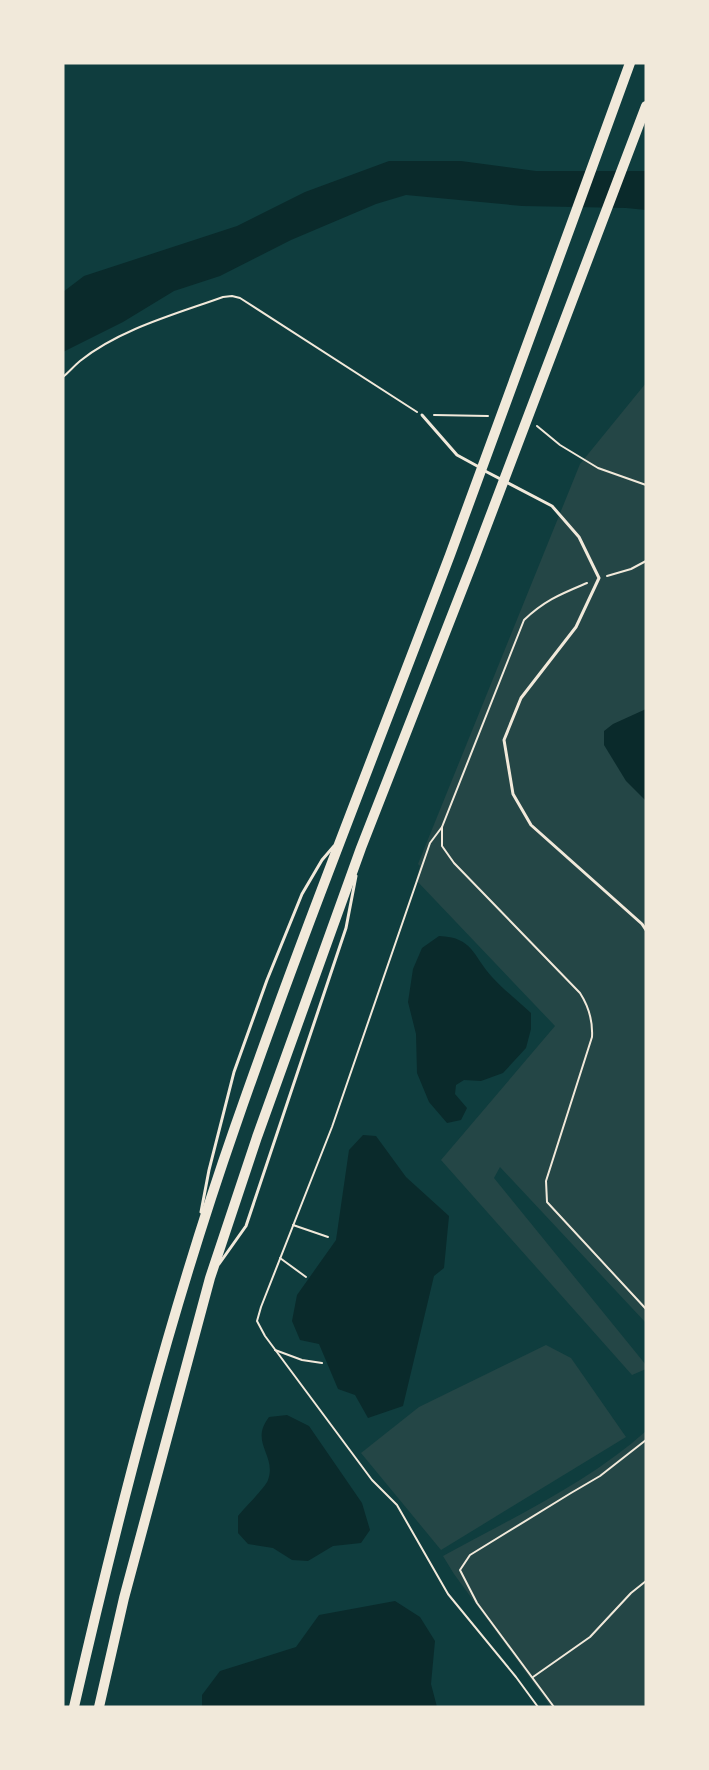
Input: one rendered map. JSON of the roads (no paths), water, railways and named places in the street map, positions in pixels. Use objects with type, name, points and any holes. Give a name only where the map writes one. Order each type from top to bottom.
[{"type":"highway","points":[[74,1707],[100,1592],[153,1390],[194,1252],[234,1130],[340,840],[451,552],[630,63]]},
{"type":"highway","points":[[99,1707],[124,1598],[210,1278],[257,1137],[361,848],[474,559],[646,106]]},
{"type":"lane","points":[[422,415],[457,455],[552,506],[579,537],[599,578],[576,627],[521,698],[504,740],[513,794],[531,825],[646,930]]},
{"type":"lane","points":[[194,1252],[209,1170],[234,1072],[267,980],[302,894],[322,860],[340,840]]},
{"type":"lane","points":[[210,1278],[246,1226],[346,928],[361,848]]}]
